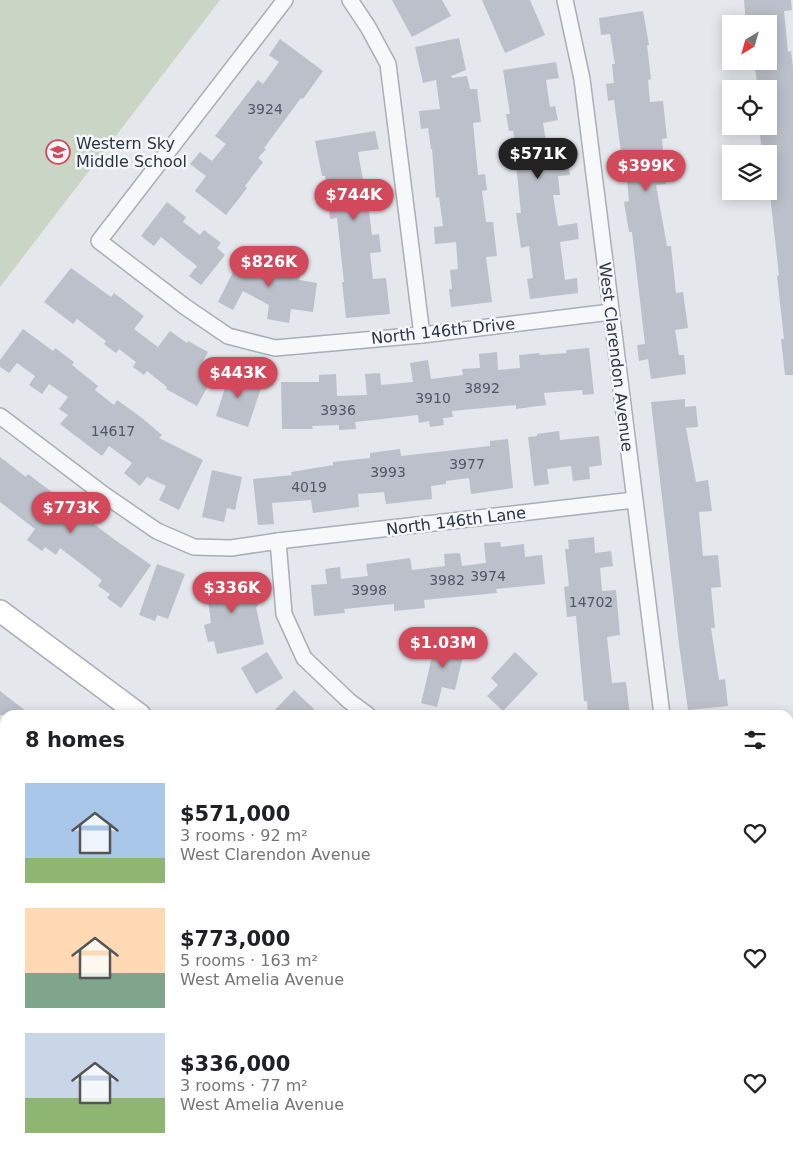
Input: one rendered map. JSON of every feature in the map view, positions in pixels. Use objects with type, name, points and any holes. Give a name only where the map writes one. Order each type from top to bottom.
[{"type":"street","name":"North 146th Drive","points":[[285,0],[100,241],[184,306],[228,336],[275,348],[422,334],[611,312]]},
{"type":"street","points":[[350,0],[368,27],[388,64],[422,334]]},
{"type":"street","name":"West Clarendon Avenue","points":[[565,0],[582,79],[661,710]]},
{"type":"street","name":"North 146th Lane","points":[[0,416],[103,494],[157,531],[194,547],[231,548],[634,500]]},
{"type":"street","points":[[278,541],[284,614],[304,658],[349,701],[361,710]]},
{"type":"street","points":[[0,610],[133,710]]},
{"type":"green space","name":"Western Sky Middle School","points":[[0,0],[220,0],[0,287]]},
{"type":"building","points":[[392,0],[442,0],[451,16],[412,37]]},
{"type":"building","points":[[482,0],[530,0],[545,35],[505,53]]},
{"type":"building","points":[[744,0],[791,0],[792,10],[784,11],[788,52],[791,51],[793,67],[793,375],[785,375],[781,339],[784,339],[777,276],[779,275],[771,200],[777,200],[777,145],[761,145],[760,135],[777,135],[777,80],[757,80],[755,70],[778,70],[778,15],[745,15]]},
{"type":"building","points":[[643,11],[649,45],[647,45],[651,79],[648,80],[650,102],[663,101],[667,138],[662,139],[666,184],[656,185],[667,246],[671,246],[676,293],[683,292],[688,328],[675,330],[679,355],[684,355],[686,374],[651,379],[648,359],[639,361],[637,345],[645,344],[632,232],[629,232],[624,202],[629,201],[626,170],[620,171],[618,153],[621,152],[614,100],[608,101],[606,84],[614,83],[612,64],[615,64],[610,34],[601,35],[599,18]]},
{"type":"building","points":[[459,38],[466,70],[451,76],[452,78],[467,76],[470,89],[477,89],[481,122],[473,123],[478,175],[485,174],[487,190],[482,191],[486,222],[493,222],[497,256],[486,257],[492,302],[451,307],[449,289],[452,289],[450,270],[458,269],[456,242],[435,244],[434,227],[443,226],[439,197],[436,198],[432,149],[428,128],[421,129],[419,111],[440,109],[436,80],[423,83],[415,47]]},
{"type":"building","points":[[280,39],[323,71],[264,148],[266,149],[258,158],[263,162],[245,186],[247,188],[226,215],[195,191],[206,176],[190,164],[200,152],[212,161],[226,144],[215,136],[258,80],[263,84],[279,62],[269,55]]},
{"type":"building","points":[[556,62],[559,78],[546,80],[550,107],[555,106],[558,120],[543,123],[549,161],[568,159],[570,175],[558,176],[560,195],[553,195],[558,226],[577,223],[579,239],[560,242],[565,280],[577,278],[578,293],[530,299],[527,279],[533,278],[529,246],[521,248],[516,213],[521,213],[516,164],[519,164],[513,131],[509,131],[506,114],[510,114],[503,70]]},
{"type":"building","points":[[375,131],[379,149],[358,152],[363,180],[379,179],[381,194],[367,196],[372,235],[379,234],[381,252],[370,253],[373,279],[386,278],[390,314],[346,318],[337,218],[330,219],[325,176],[322,176],[315,141]]},
{"type":"building","points":[[167,202],[186,217],[183,222],[200,235],[204,230],[221,243],[217,248],[225,255],[201,285],[189,276],[197,266],[161,237],[154,246],[141,236]]},
{"type":"building","points":[[245,248],[276,264],[271,272],[300,276],[299,280],[317,283],[313,312],[291,309],[289,323],[267,319],[269,305],[243,291],[233,310],[218,302]]},
{"type":"building","points":[[71,268],[111,297],[114,293],[144,316],[134,329],[158,347],[170,331],[187,343],[188,341],[208,352],[202,363],[216,371],[197,406],[166,389],[167,387],[147,371],[144,375],[133,367],[136,362],[119,349],[116,353],[104,344],[106,341],[77,319],[73,324],[44,302]]},
{"type":"building","points":[[23,329],[53,351],[55,348],[74,362],[72,365],[98,386],[95,390],[114,405],[117,400],[142,418],[162,435],[159,438],[203,460],[179,510],[159,500],[166,486],[147,477],[140,486],[124,473],[132,463],[109,446],[102,456],[60,424],[68,415],[59,409],[68,397],[49,384],[42,394],[29,385],[35,376],[17,363],[9,373],[0,367],[0,360]]},
{"type":"building","points":[[589,348],[594,394],[583,395],[582,390],[544,393],[546,405],[516,409],[516,405],[452,411],[453,417],[443,418],[444,425],[430,427],[429,421],[419,423],[418,415],[355,422],[356,429],[339,430],[339,425],[312,426],[313,429],[282,429],[281,382],[319,382],[319,375],[336,374],[337,396],[367,395],[365,374],[380,373],[381,385],[413,382],[410,363],[428,360],[431,379],[463,375],[462,369],[480,368],[479,354],[497,352],[498,370],[520,368],[519,355],[567,353],[566,350]]},
{"type":"building","points":[[232,366],[246,370],[243,382],[261,388],[248,427],[216,416]]},
{"type":"building","points":[[685,399],[685,407],[696,406],[698,427],[686,428],[696,482],[708,480],[712,511],[699,512],[703,556],[718,555],[721,587],[711,588],[715,628],[711,628],[719,680],[725,679],[728,706],[688,710],[651,402]]},
{"type":"building","points":[[559,431],[560,440],[599,436],[602,465],[589,467],[590,479],[573,481],[571,466],[547,469],[549,484],[534,486],[528,437]]},
{"type":"building","points":[[508,439],[513,488],[471,494],[469,478],[446,481],[446,484],[431,486],[432,499],[386,504],[384,492],[358,494],[359,507],[313,513],[311,500],[272,503],[274,524],[258,525],[253,479],[292,475],[291,472],[333,465],[333,462],[370,458],[370,453],[400,449],[401,456],[490,446],[490,441]]},
{"type":"building","points":[[0,457],[26,477],[28,474],[151,565],[121,608],[107,598],[110,594],[98,586],[102,580],[60,548],[56,555],[45,547],[42,551],[27,540],[35,529],[0,502]]},
{"type":"building","points":[[212,470],[242,477],[235,510],[227,508],[224,522],[202,517]]},
{"type":"building","points":[[594,537],[595,553],[611,551],[613,566],[600,568],[602,591],[616,590],[620,635],[607,637],[612,683],[626,682],[629,710],[588,710],[587,701],[584,701],[576,616],[567,617],[564,587],[569,586],[565,549],[569,549],[568,540]]},
{"type":"building","points":[[500,542],[501,547],[524,544],[525,557],[542,555],[545,584],[496,589],[497,593],[424,600],[425,608],[394,611],[394,604],[344,609],[345,613],[314,616],[311,585],[327,584],[325,569],[340,567],[341,579],[368,576],[366,564],[410,558],[412,570],[445,566],[444,554],[460,553],[462,566],[486,563],[484,543]]},
{"type":"building","points":[[157,564],[185,574],[168,619],[157,615],[155,621],[139,615]]},
{"type":"building","points":[[242,577],[243,586],[256,584],[258,606],[256,607],[264,644],[217,654],[214,641],[208,642],[204,625],[211,623],[208,599],[202,599],[200,581]]},
{"type":"building","points":[[437,636],[466,643],[455,690],[442,687],[437,707],[421,703]]},
{"type":"building","points":[[267,652],[283,678],[256,694],[241,668]]},
{"type":"building","points":[[515,652],[538,674],[504,710],[487,696],[498,685],[491,678]]},
{"type":"building","points":[[294,690],[314,709],[313,710],[275,710]]},
{"type":"building","points":[[0,691],[25,710],[0,710]]},
{"type":"place","name":"Western Sky Middle School","points":[[58,152]]}]
